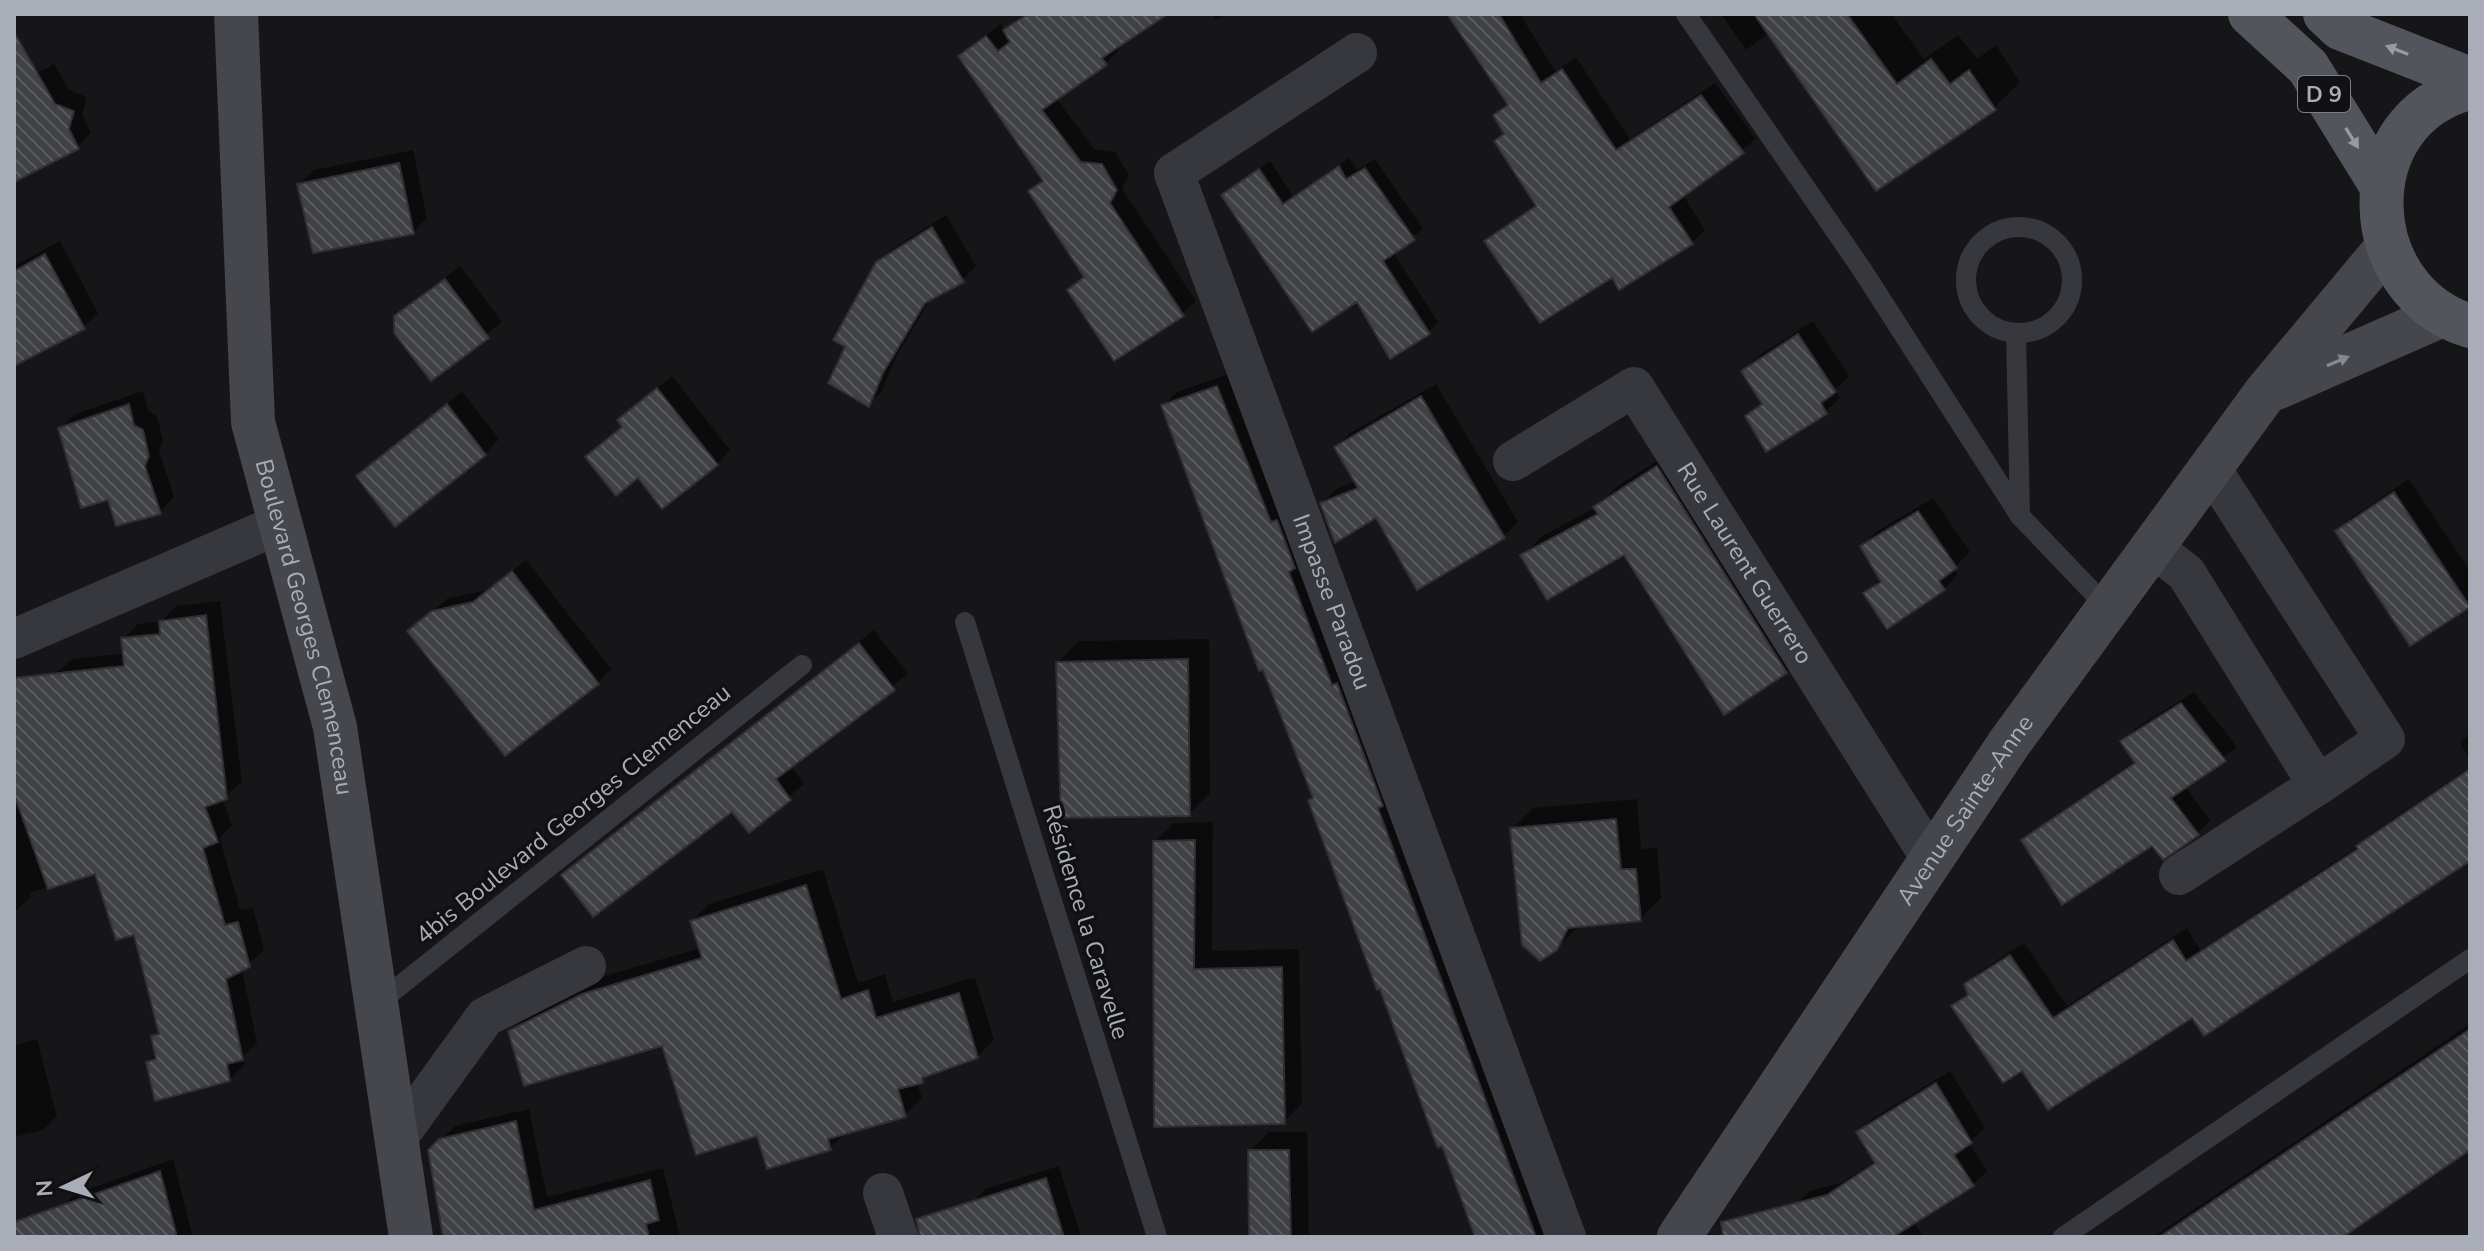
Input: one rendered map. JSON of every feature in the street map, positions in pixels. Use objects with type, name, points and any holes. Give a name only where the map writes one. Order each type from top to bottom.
[{"type":"main road","name":"Boulevard Georges Clemenceau","points":[[236,14],[253,422],[335,727],[411,1237]]},
{"type":"main road","name":"D 9","points":[[2250,14],[2308,67],[2382,187]]},
{"type":"main road","points":[[2325,14],[2340,28],[2470,79]]},
{"type":"main road","points":[[2456,320],[2418,296],[2399,273],[2387,247],[2380,217],[2382,187],[2394,149],[2406,131],[2437,102],[2470,88]]},
{"type":"main road","name":"Avenue Sainte-Anne","points":[[1679,1237],[1932,860],[2107,607],[2266,392],[2387,247]]},
{"type":"main road","points":[[2266,392],[2456,320]]},
{"type":"street","name":"Impasse Paradou","points":[[1357,53],[1174,173],[1566,1237]]},
{"type":"street","name":"Rue Laurent Guerrero","points":[[1513,461],[1634,387],[1932,860]]},
{"type":"street","points":[[2179,875],[2385,739],[2210,467]]},
{"type":"street","points":[[14,639],[280,524]]},
{"type":"street","points":[[2151,546],[2186,573],[2318,785]]},
{"type":"street","points":[[398,1137],[485,1017],[586,966]]},
{"type":"street","points":[[883,1193],[898,1237]]},
{"type":"lane","points":[[1686,14],[1861,268],[2020,516],[2107,607]]},
{"type":"lane","points":[[2012,227],[2031,228],[2061,247],[2070,263],[2073,282],[2069,300],[2060,315],[2032,332],[2016,334],[2000,330],[1974,309],[1966,278],[1970,260],[1994,233],[2012,227]]},
{"type":"lane","points":[[2016,334],[2020,516]]},
{"type":"lane","name":"Résidence la Caravelle","points":[[965,622],[1157,1237]]},
{"type":"lane","name":"4bis Boulevard Georges Clemenceau","points":[[377,1004],[802,665]]},
{"type":"lane","points":[[2063,1237],[2470,959]]},
{"type":"building","points":[[1028,14],[1168,14],[1102,58],[1107,65],[1042,110],[1081,162],[1102,164],[1117,190],[1110,203],[1184,316],[1114,361],[1067,290],[1084,277],[1028,191],[1043,181],[958,56],[986,36],[998,51],[1010,42],[1003,30]]},
{"type":"building","points":[[1447,14],[1499,14],[1541,83],[1562,69],[1616,150],[1701,95],[1744,153],[1669,207],[1693,244],[1619,290],[1612,278],[1540,323],[1484,241],[1536,206],[1494,141],[1504,134],[1493,115],[1508,105]]},
{"type":"building","points":[[1754,14],[1847,14],[1897,84],[1931,59],[1950,84],[1969,70],[1996,110],[1876,191]]},
{"type":"building","points":[[14,32],[55,104],[74,111],[69,129],[79,149],[14,182]]},
{"type":"building","points":[[399,163],[414,234],[313,253],[297,184]]},
{"type":"building","points":[[1339,166],[1346,179],[1365,168],[1415,240],[1383,261],[1430,334],[1390,359],[1357,302],[1312,332],[1221,195],[1259,169],[1283,204]]},
{"type":"building","points":[[932,227],[964,282],[925,303],[883,373],[869,407],[828,383],[845,347],[833,340],[876,262]]},
{"type":"building","points":[[45,254],[85,329],[14,366],[14,271]]},
{"type":"building","points":[[445,279],[489,338],[431,381],[394,333],[394,316]]},
{"type":"building","points":[[1798,334],[1836,392],[1821,403],[1827,414],[1766,452],[1745,416],[1762,404],[1741,371]]},
{"type":"building","points":[[1217,386],[1271,522],[1277,520],[1295,568],[1289,572],[1332,685],[1337,683],[1383,806],[1378,808],[1536,1237],[1475,1237],[1442,1146],[1438,1148],[1436,1144],[1380,989],[1377,990],[1308,800],[1313,798],[1263,670],[1259,671],[1161,405]]},
{"type":"building","points":[[657,388],[718,465],[662,509],[638,478],[616,496],[585,457],[622,427],[617,420]]},
{"type":"building","points":[[1421,396],[1505,538],[1417,590],[1376,518],[1335,543],[1320,503],[1358,488],[1334,447]]},
{"type":"building","points":[[129,404],[134,425],[143,430],[149,456],[145,466],[161,514],[116,526],[108,500],[81,508],[58,428]]},
{"type":"building","points":[[447,404],[486,455],[395,527],[356,476]]},
{"type":"building","points":[[1657,466],[1787,673],[1724,715],[1624,555],[1547,600],[1520,555],[1598,514],[1593,507]]},
{"type":"building","points":[[2394,492],[2470,607],[2410,646],[2335,531]]},
{"type":"building","points":[[1918,511],[1957,568],[1939,581],[1945,590],[1887,629],[1863,593],[1881,582],[1860,546]]},
{"type":"building","points":[[512,571],[599,684],[505,756],[407,631],[432,611],[473,602]]},
{"type":"building","points":[[206,615],[227,799],[205,807],[218,842],[203,848],[225,925],[238,922],[250,967],[226,979],[243,1060],[227,1064],[230,1081],[155,1101],[146,1062],[156,1059],[151,1036],[159,1034],[134,935],[116,940],[95,874],[48,889],[14,794],[14,678],[124,666],[121,638],[160,634],[159,621]]},
{"type":"building","points":[[859,643],[895,690],[776,779],[791,800],[749,833],[732,812],[593,917],[561,875]]},
{"type":"building","points":[[1188,659],[1190,816],[1061,818],[1056,662]]},
{"type":"building","points":[[2181,703],[2226,761],[2171,798],[2199,835],[2163,860],[2152,846],[2062,905],[2021,840],[2135,763],[2120,741]]},
{"type":"building","points":[[2470,769],[2470,861],[2204,1036],[2192,1018],[2048,1110],[2022,1071],[2003,1083],[1951,1006],[1968,995],[1964,984],[2010,955],[2053,1018],[2173,940],[2186,961],[2358,849],[2356,846]]},
{"type":"building","points":[[1616,819],[1621,869],[1636,869],[1641,921],[1568,928],[1557,950],[1540,961],[1522,945],[1510,828]]},
{"type":"building","points":[[1195,840],[1194,969],[1282,967],[1285,1124],[1154,1127],[1153,841]]},
{"type":"building","points":[[806,885],[841,999],[868,990],[876,1018],[959,993],[978,1058],[922,1078],[923,1083],[898,1089],[906,1117],[828,1139],[831,1150],[767,1169],[757,1136],[696,1155],[662,1046],[524,1086],[508,1031],[582,994],[702,958],[690,921]]},
{"type":"building","points":[[2470,1029],[2470,1150],[2343,1237],[2159,1237]]},
{"type":"building","points":[[1936,1083],[1972,1143],[1954,1155],[1974,1186],[1893,1237],[1723,1237],[1721,1222],[1827,1195],[1875,1163],[1856,1132]]},
{"type":"building","points":[[516,1121],[534,1210],[650,1180],[659,1220],[646,1224],[649,1237],[443,1237],[428,1150],[439,1139]]},
{"type":"building","points":[[1248,1150],[1289,1150],[1291,1237],[1249,1237]]},
{"type":"building","points":[[160,1171],[177,1237],[14,1237],[14,1222]]},
{"type":"building","points":[[1046,1178],[1064,1237],[920,1237],[916,1219]]}]
